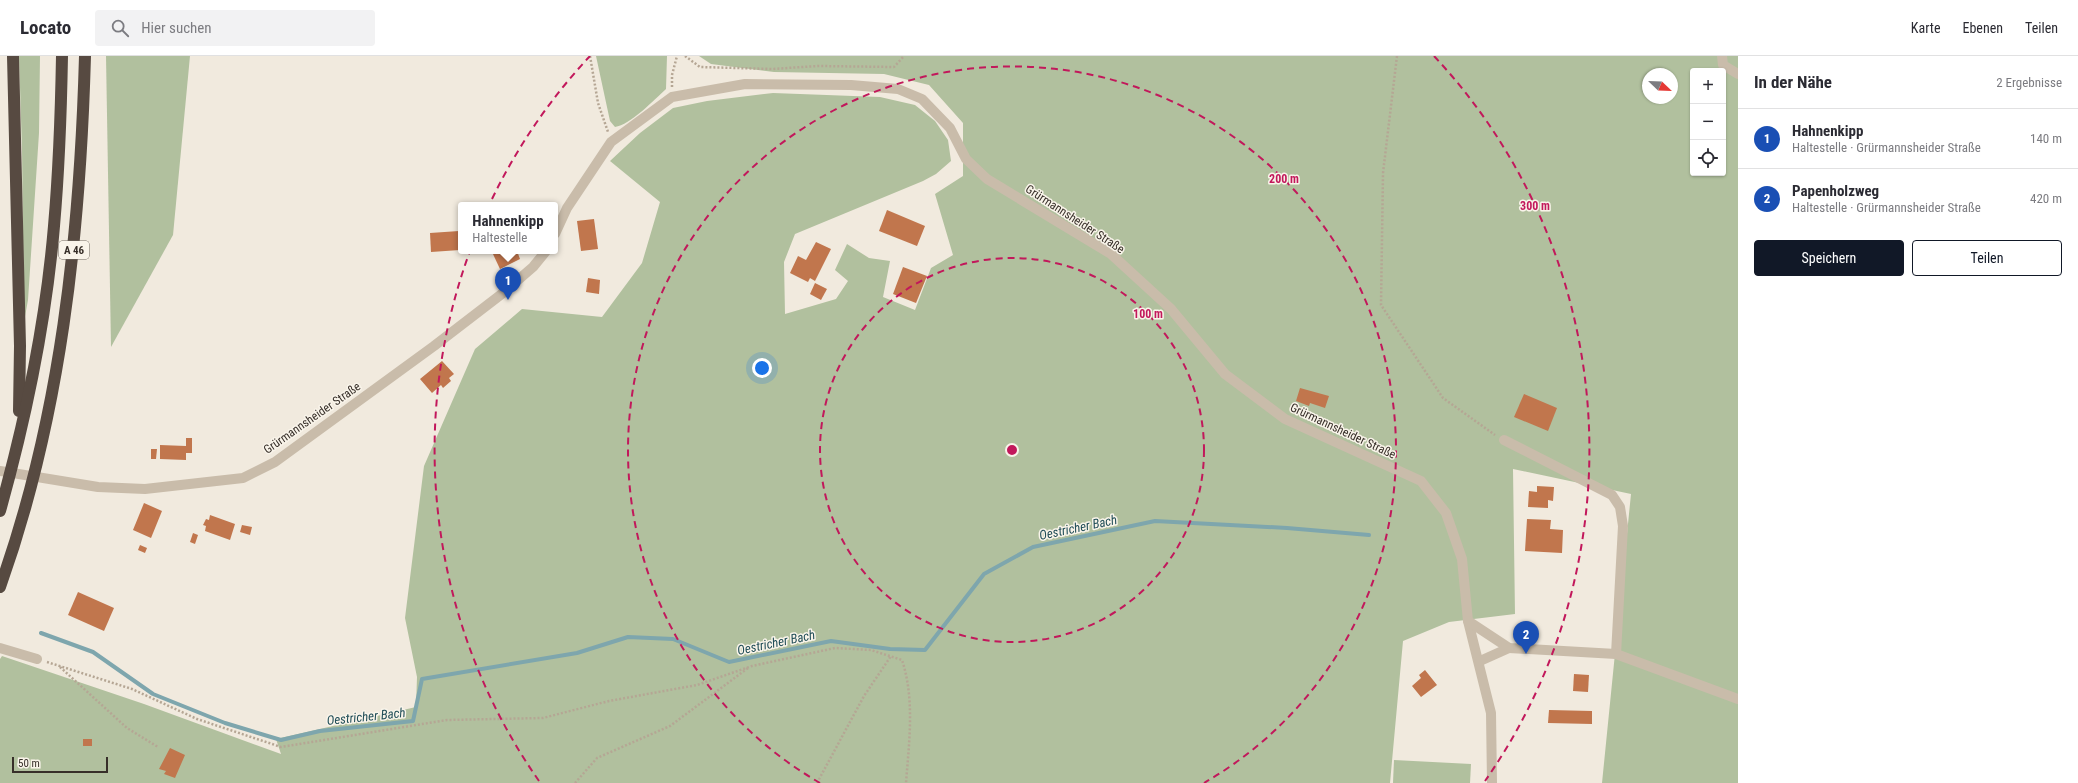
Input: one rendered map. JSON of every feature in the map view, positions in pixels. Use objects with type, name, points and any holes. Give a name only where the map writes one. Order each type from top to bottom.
[{"type":"highway","points":[[13,56],[20,346],[18,436]]},
{"type":"highway","name":"A 46","points":[[0,511],[33,371],[44,314],[54,227],[60,140],[62,56]]},
{"type":"highway","name":"A 46","points":[[0,586],[23,515],[41,442],[66,316],[82,152],[85,56]]},
{"type":"street","points":[[1722,56],[1723,65],[1738,74]]},
{"type":"street","name":"Grürmannsheider Straße","points":[[558,228],[567,208],[611,142],[672,96],[718,87],[753,84],[851,85],[898,89],[922,98],[950,128],[966,159],[987,179],[1111,254],[1171,309],[1224,374],[1285,419],[1421,481],[1446,513],[1462,558],[1468,621],[1480,661],[1491,713],[1492,783]]},
{"type":"street","name":"Grürmannsheider Straße","points":[[0,471],[98,487],[145,489],[243,478],[275,462],[434,346],[503,293],[533,267],[544,254]]},
{"type":"street","points":[[1504,440],[1612,495],[1620,507],[1622,526],[1616,654]]},
{"type":"street","points":[[1468,621],[1509,648]]},
{"type":"street","points":[[0,648],[37,659]]},
{"type":"street","points":[[1480,661],[1509,648],[1616,654],[1738,699]]},
{"type":"path","points":[[590,56],[598,103],[611,142]]},
{"type":"path","points":[[672,96],[672,75],[676,56]]},
{"type":"path","points":[[685,56],[700,67],[772,69],[818,66],[894,67],[904,56]]},
{"type":"path","points":[[1397,56],[1383,173],[1382,305],[1443,398],[1504,440]]},
{"type":"path","points":[[37,659],[132,689],[197,719],[281,748],[447,720],[543,718],[609,701],[696,685],[752,666],[835,648],[871,650],[902,660],[907,675],[910,727],[906,783]]},
{"type":"path","points":[[817,783],[864,696],[892,656]]},
{"type":"path","points":[[58,666],[127,728],[158,747]]},
{"type":"path","points":[[575,783],[597,758],[670,726],[752,666]]},
{"type":"green space","points":[[19,56],[40,56],[39,133],[28,300],[24,322],[22,150]]},
{"type":"green space","points":[[106,56],[190,56],[173,235],[111,347]]},
{"type":"green space","points":[[596,56],[667,56],[666,89],[635,117],[628,122],[615,127],[610,121]]},
{"type":"green space","points":[[699,56],[1738,56],[1738,783],[1602,783],[1631,494],[1513,469],[1515,614],[1449,622],[1403,641],[1390,783],[0,783],[0,659],[2,656],[144,704],[281,754],[276,739],[416,707],[417,677],[405,618],[424,466],[475,349],[522,309],[602,317],[642,263],[660,202],[610,161],[640,133],[673,108],[707,101],[773,93],[880,97],[915,105],[935,121],[948,140],[951,161],[936,174],[923,181],[795,234],[784,262],[785,314],[836,299],[848,281],[835,270],[847,244],[869,258],[890,261],[883,297],[915,310],[931,268],[953,255],[935,194],[963,176],[963,123],[929,85],[884,74],[774,72],[711,64]]},
{"type":"green space","points":[[1394,760],[1471,764],[1470,783],[1393,783]]},
{"type":"building","points":[[887,210],[925,226],[917,246],[879,231]]},
{"type":"building","points":[[594,219],[598,249],[581,251],[577,221]]},
{"type":"building","points":[[458,231],[458,250],[431,252],[430,233]]},
{"type":"building","points":[[816,242],[831,249],[815,281],[810,278],[808,282],[790,273],[798,256],[806,260]]},
{"type":"building","points":[[493,254],[518,254],[520,259],[500,269]]},
{"type":"building","points":[[903,267],[927,276],[916,303],[893,294]]},
{"type":"building","points":[[588,278],[600,280],[599,294],[586,292]]},
{"type":"building","points":[[815,283],[827,289],[821,300],[810,294]]},
{"type":"building","points":[[442,361],[454,374],[449,378],[451,381],[443,388],[441,385],[432,393],[420,379]]},
{"type":"building","points":[[1300,388],[1329,396],[1325,408],[1310,403],[1309,406],[1296,401]]},
{"type":"building","points":[[1524,394],[1557,408],[1548,431],[1514,417]]},
{"type":"building","points":[[186,438],[192,438],[192,453],[186,453],[186,460],[160,459],[160,445],[186,446]]},
{"type":"building","points":[[151,449],[157,449],[156,459],[151,459]]},
{"type":"building","points":[[1537,486],[1554,487],[1553,501],[1548,500],[1548,508],[1528,507],[1529,491],[1537,492]]},
{"type":"building","points":[[144,503],[162,511],[151,538],[133,530]]},
{"type":"building","points":[[210,515],[235,524],[230,540],[205,531],[206,526],[203,525],[206,519],[209,520]]},
{"type":"building","points":[[1527,519],[1551,520],[1550,529],[1563,530],[1562,553],[1525,551]]},
{"type":"building","points":[[242,525],[252,527],[250,535],[240,532]]},
{"type":"building","points":[[193,533],[198,535],[195,544],[190,542]]},
{"type":"building","points":[[140,545],[147,548],[145,553],[138,550]]},
{"type":"building","points":[[78,592],[114,608],[104,631],[68,615]]},
{"type":"building","points":[[1425,670],[1437,685],[1421,697],[1412,686],[1421,678],[1419,675]]},
{"type":"building","points":[[1574,674],[1589,675],[1588,692],[1573,691]]},
{"type":"building","points":[[1549,710],[1592,711],[1592,724],[1548,723]]},
{"type":"building","points":[[83,739],[92,739],[92,746],[83,746]]},
{"type":"building","points":[[170,748],[185,755],[175,778],[164,774],[166,771],[159,769]]},
{"type":"waterway","name":"Oestricher Bach","points":[[41,633],[93,652],[153,694],[225,723],[281,740],[320,731],[413,721],[422,679],[577,653],[628,637],[673,639],[729,662],[831,641],[890,649],[925,650],[984,574],[1033,547],[1155,521],[1287,528],[1369,535]]},
{"type":"place","name":"Hahnenkipp","points":[[508,300]]},
{"type":"place","name":"Papenholzweg","points":[[1526,654]]}]
